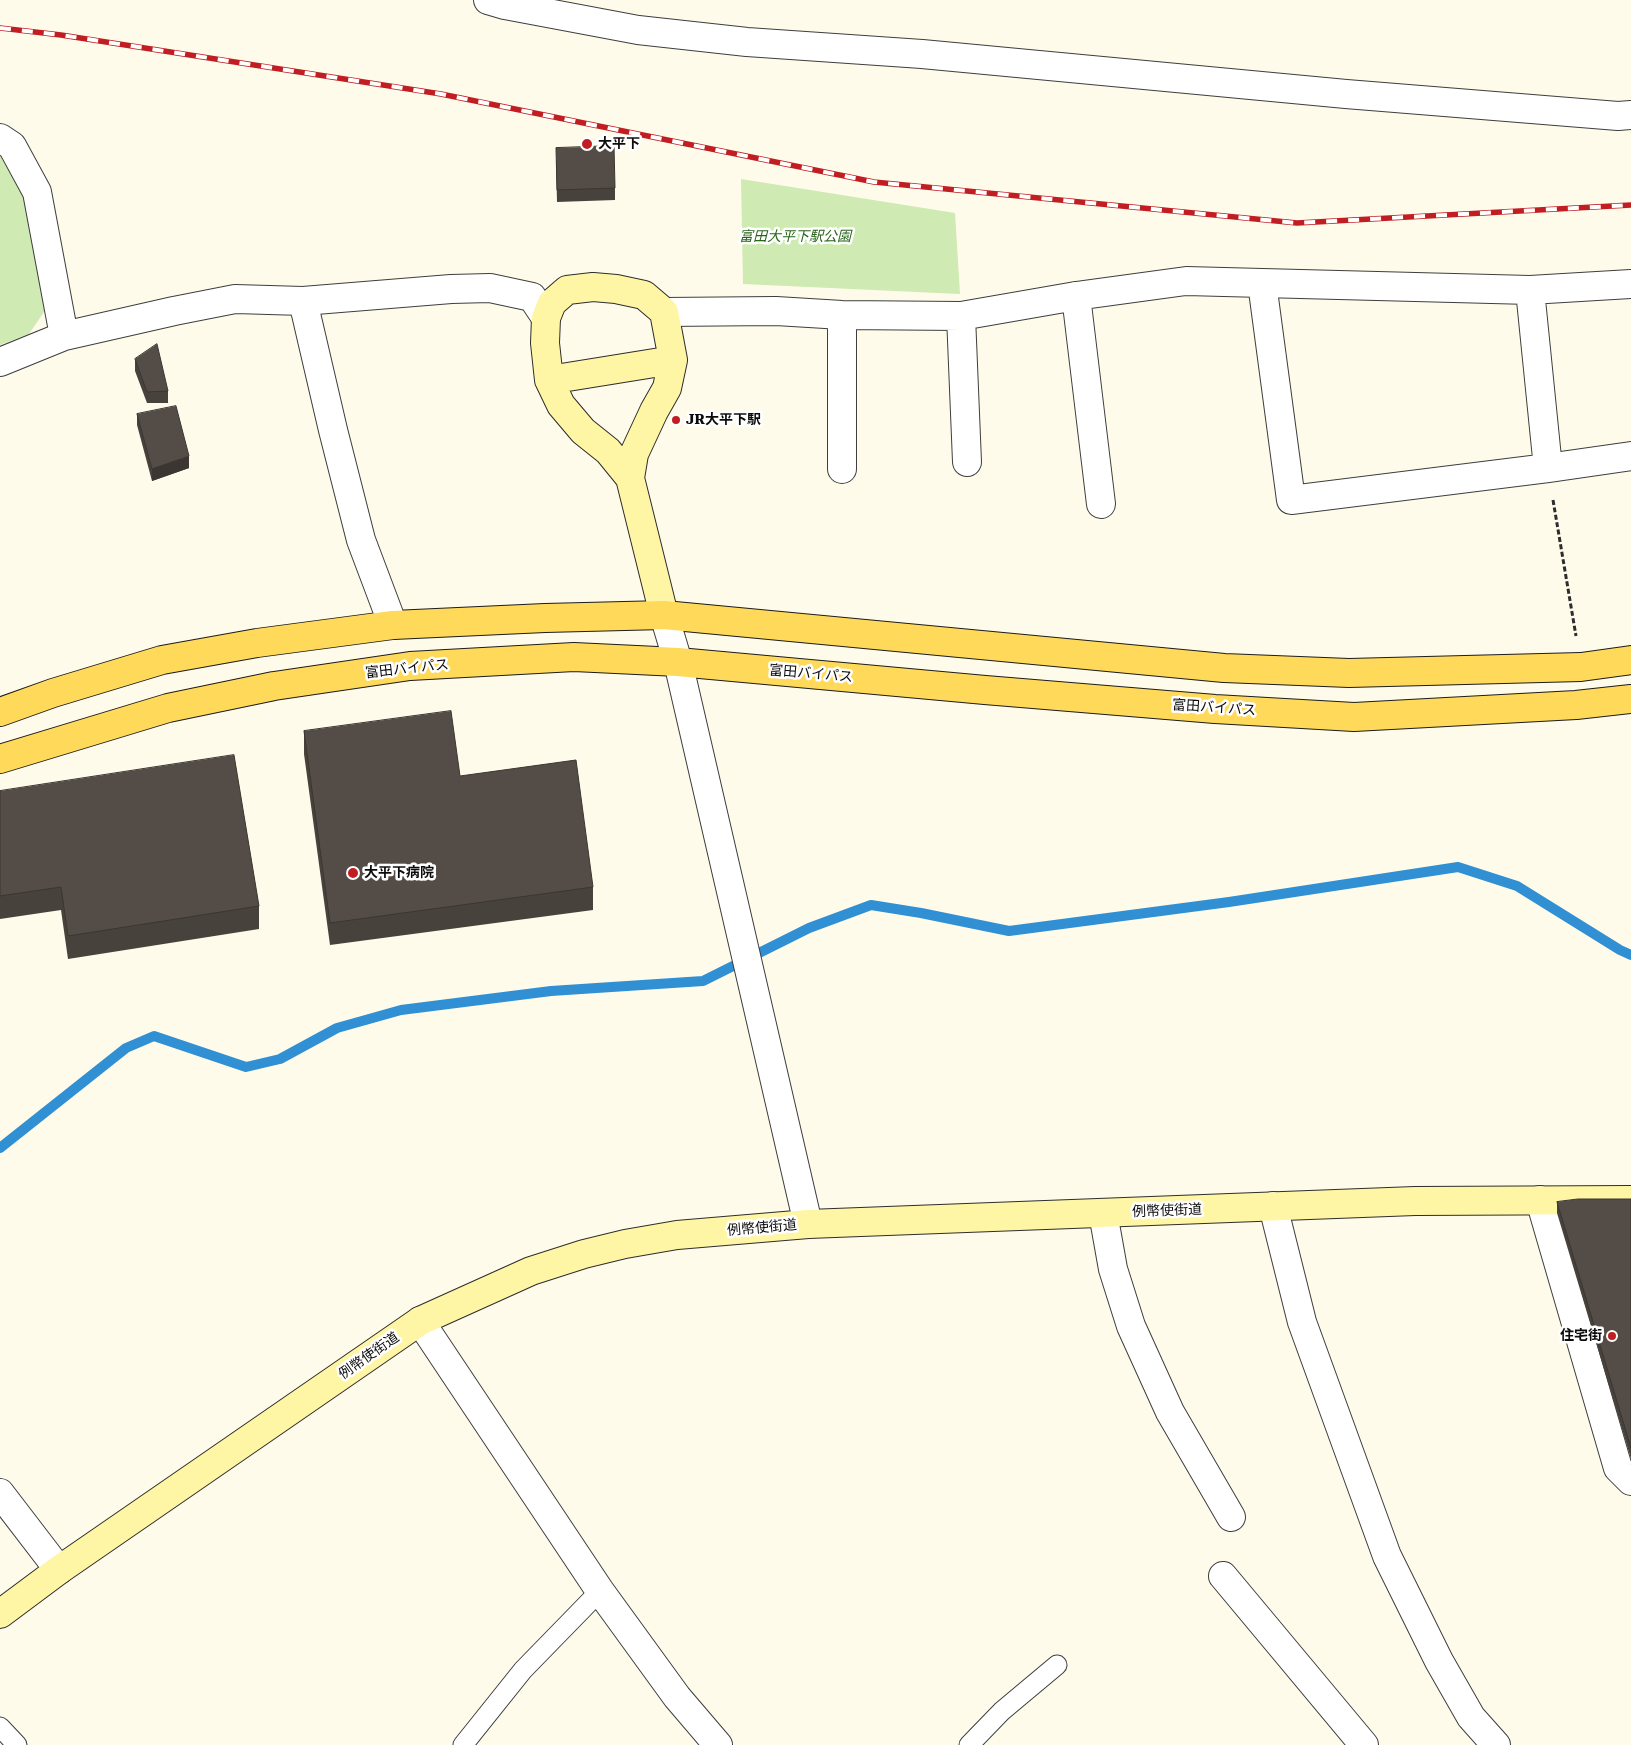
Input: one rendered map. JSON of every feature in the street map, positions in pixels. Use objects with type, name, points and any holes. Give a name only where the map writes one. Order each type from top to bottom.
[{"type":"main road","points":[[0,712],[53,693],[162,660],[257,643],[393,625],[545,618],[664,615],[1224,668],[1349,672],[1581,667],[1631,660]]},
{"type":"main road","name":"富田バイパス","points":[[0,759],[168,708],[274,686],[400,667],[574,657],[678,662],[1215,709],[1354,717],[1576,706],[1631,699]]},
{"type":"street","points":[[488,0],[505,5],[638,30],[747,42],[922,54],[1346,94],[1618,116],[1631,115]]},
{"type":"street","points":[[0,138],[12,146],[37,192],[64,336]]},
{"type":"street","points":[[630,478],[608,451],[583,432],[560,405],[549,380],[545,343],[546,318],[552,303],[567,290],[593,287],[616,288],[644,296],[664,312],[776,311],[842,315],[961,316],[1076,296],[1186,281],[1530,290],[1631,284]]},
{"type":"street","points":[[1262,283],[1290,500],[1631,456]]},
{"type":"street","points":[[0,362],[64,336],[235,299],[303,301],[451,289],[490,288],[532,297],[546,318]]},
{"type":"street","points":[[1530,290],[1548,468]]},
{"type":"street","points":[[1076,296],[1101,504]]},
{"type":"street","points":[[303,301],[361,540],[393,625]]},
{"type":"street","points":[[664,312],[673,360],[667,388],[634,454],[630,478],[664,615],[678,662],[808,1224]]},
{"type":"street","points":[[842,315],[842,469]]},
{"type":"street","points":[[961,316],[967,462]]},
{"type":"street","points":[[549,380],[673,360]]},
{"type":"street","name":"例幣使街道","points":[[0,1614],[59,1570],[420,1321],[531,1271],[584,1254],[625,1244],[677,1235],[808,1224],[1415,1200],[1631,1200]]},
{"type":"street","points":[[1540,1200],[1618,1468],[1631,1481]]},
{"type":"street","points":[[1273,1206],[1302,1322],[1387,1556],[1443,1669],[1471,1717],[1496,1745]]},
{"type":"street","points":[[1103,1213],[1113,1269],[1131,1326],[1170,1412],[1231,1517]]},
{"type":"street","points":[[420,1321],[600,1591],[677,1697],[718,1745]]},
{"type":"street","points":[[0,1493],[59,1570]]},
{"type":"street","points":[[1223,1576],[1364,1745]]},
{"type":"lane","points":[[463,1745],[523,1670],[600,1591]]},
{"type":"lane","points":[[969,1745],[1002,1711],[1057,1665]]},
{"type":"lane","points":[[0,1727],[17,1745]]},
{"type":"path","points":[[1548,468],[1581,667]]},
{"type":"green space","points":[[0,148],[28,193],[48,306],[29,334],[0,345]]},
{"type":"green space","name":"富田大平下駅公園","points":[[741,179],[955,213],[960,294],[743,284]]},
{"type":"building","points":[[614,146],[615,188],[557,190],[556,148]]},
{"type":"building","points":[[157,344],[168,391],[147,392],[135,359]]},
{"type":"building","points":[[176,406],[189,456],[152,469],[137,414]]},
{"type":"building","points":[[451,711],[460,776],[576,760],[593,887],[330,923],[304,731]]},
{"type":"building","points":[[234,755],[259,906],[68,936],[61,887],[0,896],[0,791]]},
{"type":"building","name":"住宅街","points":[[1578,1199],[1631,1199],[1631,1448],[1557,1202]]},
{"type":"waterway","points":[[0,1148],[126,1048],[154,1036],[246,1067],[280,1059],[337,1028],[401,1010],[551,991],[703,981],[809,928],[871,905],[1009,931],[1229,902],[1458,867],[1517,886],[1631,955]]},
{"type":"railway","points":[[0,28],[61,35],[441,94],[874,182],[1297,223],[1631,205]]},
{"type":"place","name":"大平下","points":[[587,144]]},
{"type":"place","name":"JR大平下駅","points":[[676,420]]},
{"type":"place","name":"大平下病院","points":[[353,873]]},
{"type":"place","name":"住宅街","points":[[1612,1336]]}]
